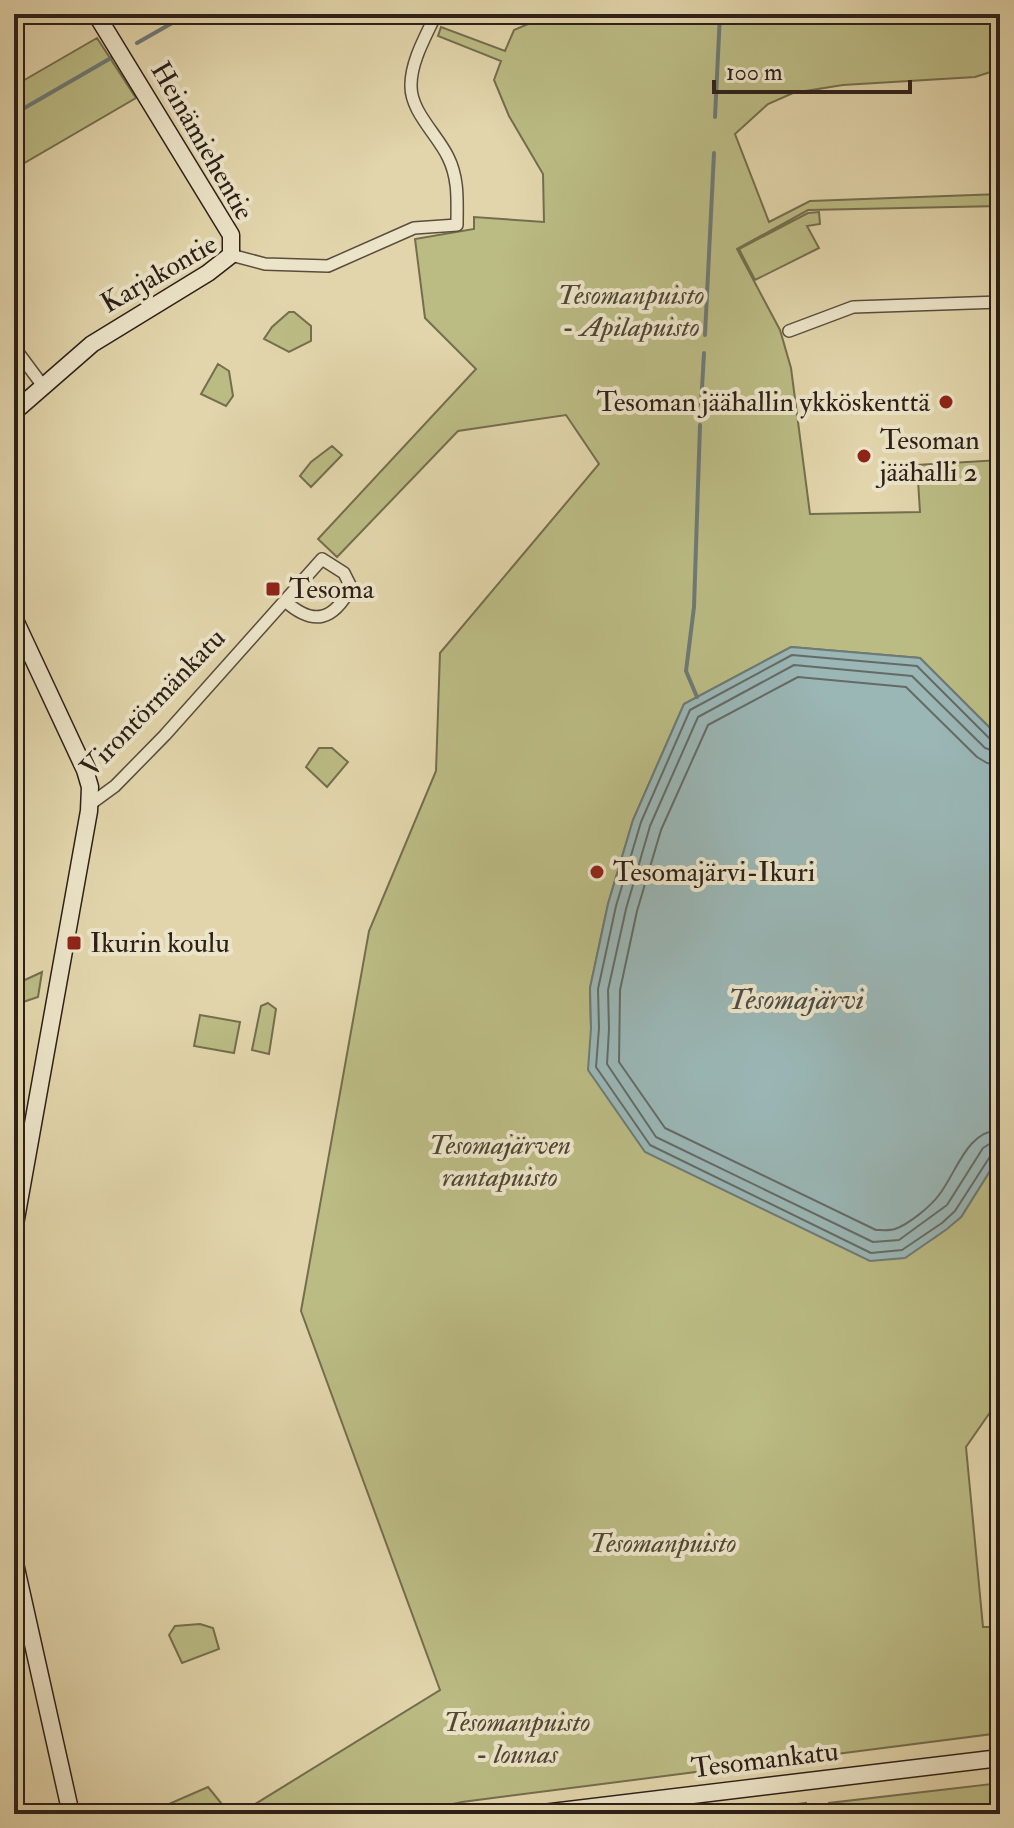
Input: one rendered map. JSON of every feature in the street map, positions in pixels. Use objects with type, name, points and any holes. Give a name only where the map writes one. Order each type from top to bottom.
[{"type":"street","name":"Heinämiehentie","points":[[96,14],[231,235],[231,255]]},
{"type":"street","name":"Karjakontie","points":[[14,412],[92,344],[208,273],[231,255],[265,264],[328,266],[414,228],[457,225],[457,185],[449,158],[413,101],[410,89],[411,74],[436,14]]},
{"type":"street","points":[[789,331],[853,307],[1000,302]]},
{"type":"street","points":[[14,347],[43,386]]},
{"type":"street","name":"Virontörmänkatu","points":[[14,1230],[89,805],[115,786],[165,735],[322,559],[344,573],[351,587],[341,607],[327,616],[311,618],[297,612],[285,601]]},
{"type":"street","points":[[14,618],[85,770],[90,787],[89,805]]},
{"type":"street","points":[[14,1559],[71,1814]]},
{"type":"street","name":"Tesomankatu","points":[[535,1814],[657,1806],[1000,1758]]},
{"type":"green space","points":[[551,14],[997,14],[1000,22],[1000,69],[975,77],[843,85],[793,93],[768,104],[735,134],[769,222],[810,201],[1000,194],[1000,206],[808,210],[737,249],[780,330],[791,368],[810,514],[920,512],[917,465],[1000,460],[1000,738],[920,658],[791,647],[684,704],[633,820],[608,904],[590,988],[591,1028],[934,1238],[961,1217],[1000,1155],[1000,1398],[966,1447],[983,1627],[1000,1627],[1000,1733],[462,1802],[408,1814],[239,1814],[440,1690],[301,1311],[369,931],[436,771],[440,653],[599,464],[566,415],[458,431],[337,557],[318,539],[476,369],[425,318],[415,239],[474,229],[474,217],[544,222],[543,174],[509,116],[494,80],[501,61],[438,36],[441,27],[505,51],[514,30]]},
{"type":"green space","points":[[97,38],[136,98],[14,169],[14,86]]},
{"type":"green space","points":[[819,212],[820,224],[807,226],[819,248],[755,280],[739,249],[808,213]]},
{"type":"green space","points":[[289,312],[294,312],[311,326],[311,341],[289,352],[264,339]]},
{"type":"green space","points":[[218,364],[229,371],[233,396],[226,406],[201,394]]},
{"type":"green space","points":[[332,446],[342,455],[311,487],[300,476],[311,462]]},
{"type":"green space","points":[[319,748],[332,748],[348,762],[327,787],[306,767]]},
{"type":"green space","points":[[42,972],[38,997],[14,1005],[14,985]]},
{"type":"green space","points":[[268,1003],[276,1009],[269,1054],[252,1050],[261,1006]]},
{"type":"green space","points":[[200,1015],[240,1022],[234,1053],[194,1046]]},
{"type":"green space","points":[[200,1624],[213,1628],[219,1649],[182,1663],[169,1635],[175,1626]]},
{"type":"green space","points":[[1000,1783],[1000,1814],[830,1814],[829,1803]]},
{"type":"green space","points":[[208,1787],[230,1814],[146,1814]]},
{"type":"green space","points":[[806,1803],[807,1814],[722,1814]]},
{"type":"water","name":"Tesomajärvi","points":[[791,647],[920,658],[1000,738],[1000,1155],[961,1217],[905,1258],[870,1261],[645,1152],[588,1070],[590,988],[608,904],[633,820],[684,704]]},
{"type":"waterway","points":[[137,43],[188,14]]},
{"type":"waterway","points":[[715,117],[720,14]]},
{"type":"waterway","points":[[14,114],[111,58]]},
{"type":"waterway","points":[[705,335],[714,153]]},
{"type":"waterway","points":[[701,405],[704,353]]},
{"type":"waterway","points":[[697,697],[686,671],[694,607],[700,425]]},
{"type":"place","name":"Tesoman jäähallin ykköskenttä","points":[[946,402]]},
{"type":"place","name":"Tesoman jäähalli 2","points":[[864,456]]},
{"type":"place","name":"Tesoma","points":[[273,589]]},
{"type":"place","name":"Tesomajärvi-Ikuri","points":[[597,872]]},
{"type":"place","name":"Ikurin koulu","points":[[74,943]]},
{"type":"park label","name":"Tesomanpuisto - Apilapuisto","points":[[631,311]]},
{"type":"park label","name":"Tesomajärven rantapuisto","points":[[500,1161]]},
{"type":"park label","name":"Tesomanpuisto","points":[[663,1543]]},
{"type":"park label","name":"Tesomanpuisto - lounas","points":[[517,1738]]}]
